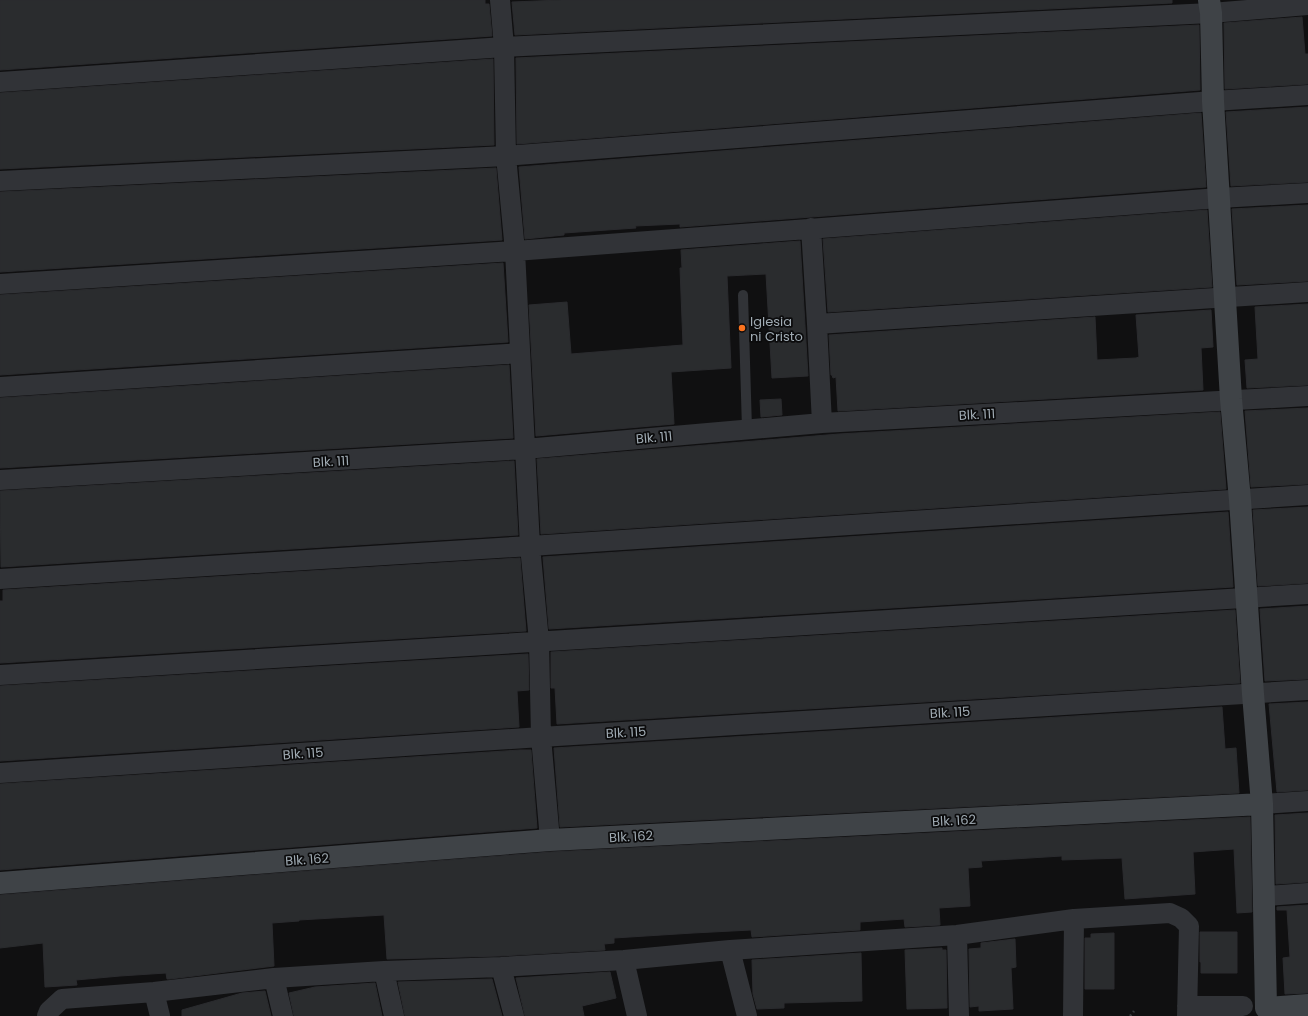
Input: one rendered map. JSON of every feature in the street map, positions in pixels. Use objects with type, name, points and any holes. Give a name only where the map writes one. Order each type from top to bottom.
[{"type":"street","points":[[500,0],[504,47],[506,156],[515,251],[530,546],[539,641],[541,737],[550,840]]},
{"type":"street","points":[[0,82],[504,47],[1210,7],[1308,5]]},
{"type":"street","points":[[1210,7],[1213,101],[1231,399],[1248,598],[1253,694],[1262,804],[1266,1012],[1308,1005]]},
{"type":"street","points":[[0,181],[506,156],[1213,101],[1308,95]]},
{"type":"street","points":[[0,284],[515,251],[1219,198],[1308,193]]},
{"type":"street","points":[[810,228],[822,423]]},
{"type":"street","points":[[817,324],[1225,296],[1308,292]]},
{"type":"street","points":[[0,387],[520,353]]},
{"type":"street","name":"Blk. 111","points":[[0,480],[525,449],[822,423],[1231,399],[1308,396]]},
{"type":"street","points":[[0,579],[1308,495]]},
{"type":"street","points":[[0,675],[1308,594]]},
{"type":"street","name":"Blk. 115","points":[[0,773],[541,737],[1308,690]]},
{"type":"street","points":[[1262,804],[1308,801]]},
{"type":"street","name":"Blk. 162","points":[[0,884],[550,840],[1262,804]]},
{"type":"street","points":[[1264,896],[1308,893]]},
{"type":"street","points":[[47,1016],[49,1011],[62,999],[154,992],[274,978],[384,971],[624,960],[730,950],[957,935],[1074,919],[1170,913],[1181,918],[1189,926],[1187,1011],[1243,1006]]},
{"type":"street","points":[[1073,1016],[1074,919]]},
{"type":"street","points":[[957,935],[959,1016]]},
{"type":"street","points":[[730,950],[746,1016]]},
{"type":"street","points":[[624,960],[637,1016]]},
{"type":"street","points":[[501,966],[514,1016]]},
{"type":"street","points":[[384,971],[394,1016]]},
{"type":"street","points":[[274,978],[283,1016]]},
{"type":"street","points":[[154,992],[160,1016]]},
{"type":"lane","points":[[743,295],[747,429]]},
{"type":"path","points":[[1130,1016],[1134,1011]]},
{"type":"building","points":[[0,0],[485,0],[485,4],[489,4],[492,36],[0,70]]},
{"type":"building","points":[[561,0],[1172,0],[1172,3],[515,35],[512,2]]},
{"type":"building","points":[[1302,17],[1305,54],[1308,54],[1308,84],[1225,89],[1224,23]]},
{"type":"building","points":[[1199,25],[1200,90],[517,144],[516,58]]},
{"type":"building","points":[[493,59],[494,145],[0,169],[0,93]]},
{"type":"building","points":[[1308,107],[1308,182],[1231,186],[1226,112]]},
{"type":"building","points":[[1201,113],[1206,187],[680,227],[680,224],[635,226],[636,228],[564,233],[564,235],[525,239],[519,167]]},
{"type":"building","points":[[496,168],[502,240],[0,272],[0,192]]},
{"type":"building","points":[[1308,205],[1308,281],[1237,285],[1232,209]]},
{"type":"building","points":[[1207,210],[1212,287],[828,312],[823,239]]},
{"type":"building","points":[[800,241],[808,376],[772,378],[766,274],[727,276],[731,368],[671,372],[674,424],[536,436],[529,305],[567,302],[571,354],[683,345],[680,268],[682,268],[681,250]]},
{"type":"building","points":[[503,263],[508,342],[0,375],[0,295]]},
{"type":"building","points":[[1308,304],[1308,385],[1247,388],[1245,360],[1258,359],[1255,307]]},
{"type":"building","points":[[1211,310],[1213,347],[1201,348],[1203,390],[838,411],[836,377],[833,378],[831,375],[829,335],[1095,317],[1097,360],[1136,358],[1139,357],[1136,315]]},
{"type":"building","points":[[509,365],[513,438],[0,468],[0,398]]},
{"type":"building","points":[[781,399],[782,415],[761,417],[760,400]]},
{"type":"building","points":[[1308,408],[1308,484],[1251,487],[1245,411]]},
{"type":"building","points":[[1220,412],[1226,489],[541,534],[537,459],[839,434]]},
{"type":"building","points":[[514,461],[518,535],[1,567],[0,491]]},
{"type":"building","points":[[1308,507],[1308,583],[1258,586],[1253,510]]},
{"type":"building","points":[[1228,512],[1233,587],[549,629],[543,557]]},
{"type":"building","points":[[520,558],[526,631],[0,663],[0,601],[3,601],[3,590]]},
{"type":"building","points":[[1308,606],[1308,679],[1265,681],[1260,609]]},
{"type":"building","points":[[1235,610],[1240,683],[557,724],[555,688],[551,688],[551,652]]},
{"type":"building","points":[[528,654],[529,690],[517,691],[519,727],[0,761],[0,686]]},
{"type":"building","points":[[1308,702],[1308,790],[1277,792],[1269,704]]},
{"type":"building","points":[[1222,707],[1225,749],[1236,748],[1239,793],[560,827],[554,748]]},
{"type":"building","points":[[531,750],[537,828],[0,870],[0,784]]},
{"type":"building","points":[[1308,813],[1308,882],[1276,884],[1275,815]]},
{"type":"building","points":[[1250,817],[1252,912],[1237,913],[1234,849],[1193,852],[1195,894],[1125,899],[1122,858],[1062,860],[1062,856],[981,861],[982,867],[968,868],[970,906],[939,908],[940,925],[905,927],[904,919],[860,922],[860,930],[752,937],[751,930],[614,938],[614,943],[604,944],[605,950],[500,956],[387,959],[384,915],[299,920],[272,923],[274,966],[170,979],[167,979],[166,973],[76,980],[77,985],[45,987],[43,943],[0,948],[0,895],[551,852]]},
{"type":"building","points":[[1308,905],[1308,993],[1285,994],[1283,958],[1290,957],[1287,910],[1277,910],[1277,907]]},
{"type":"building","points":[[1200,932],[1237,932],[1237,973],[1201,973]]},
{"type":"building","points":[[1114,933],[1114,989],[1085,989],[1085,938],[1091,938],[1091,934]]},
{"type":"building","points":[[1015,939],[1016,967],[1011,968],[1013,1009],[979,1011],[979,1006],[970,1007],[969,949],[981,948],[981,943]]},
{"type":"building","points":[[942,948],[942,950],[946,950],[947,1008],[907,1009],[905,950]]},
{"type":"building","points":[[861,953],[862,1001],[784,1003],[784,1008],[757,1009],[753,994],[752,960]]},
{"type":"building","points":[[610,972],[616,998],[582,1006],[584,1016],[525,1016],[516,978]]},
{"type":"building","points":[[492,979],[502,1016],[405,1016],[398,982]]},
{"type":"building","points":[[375,983],[382,1016],[294,1016],[289,993],[315,987]]},
{"type":"building","points":[[265,991],[271,1016],[182,1016],[182,1010],[242,993]]},
{"type":"place","name":"Iglesia ni Cristo","points":[[742,328]]}]
